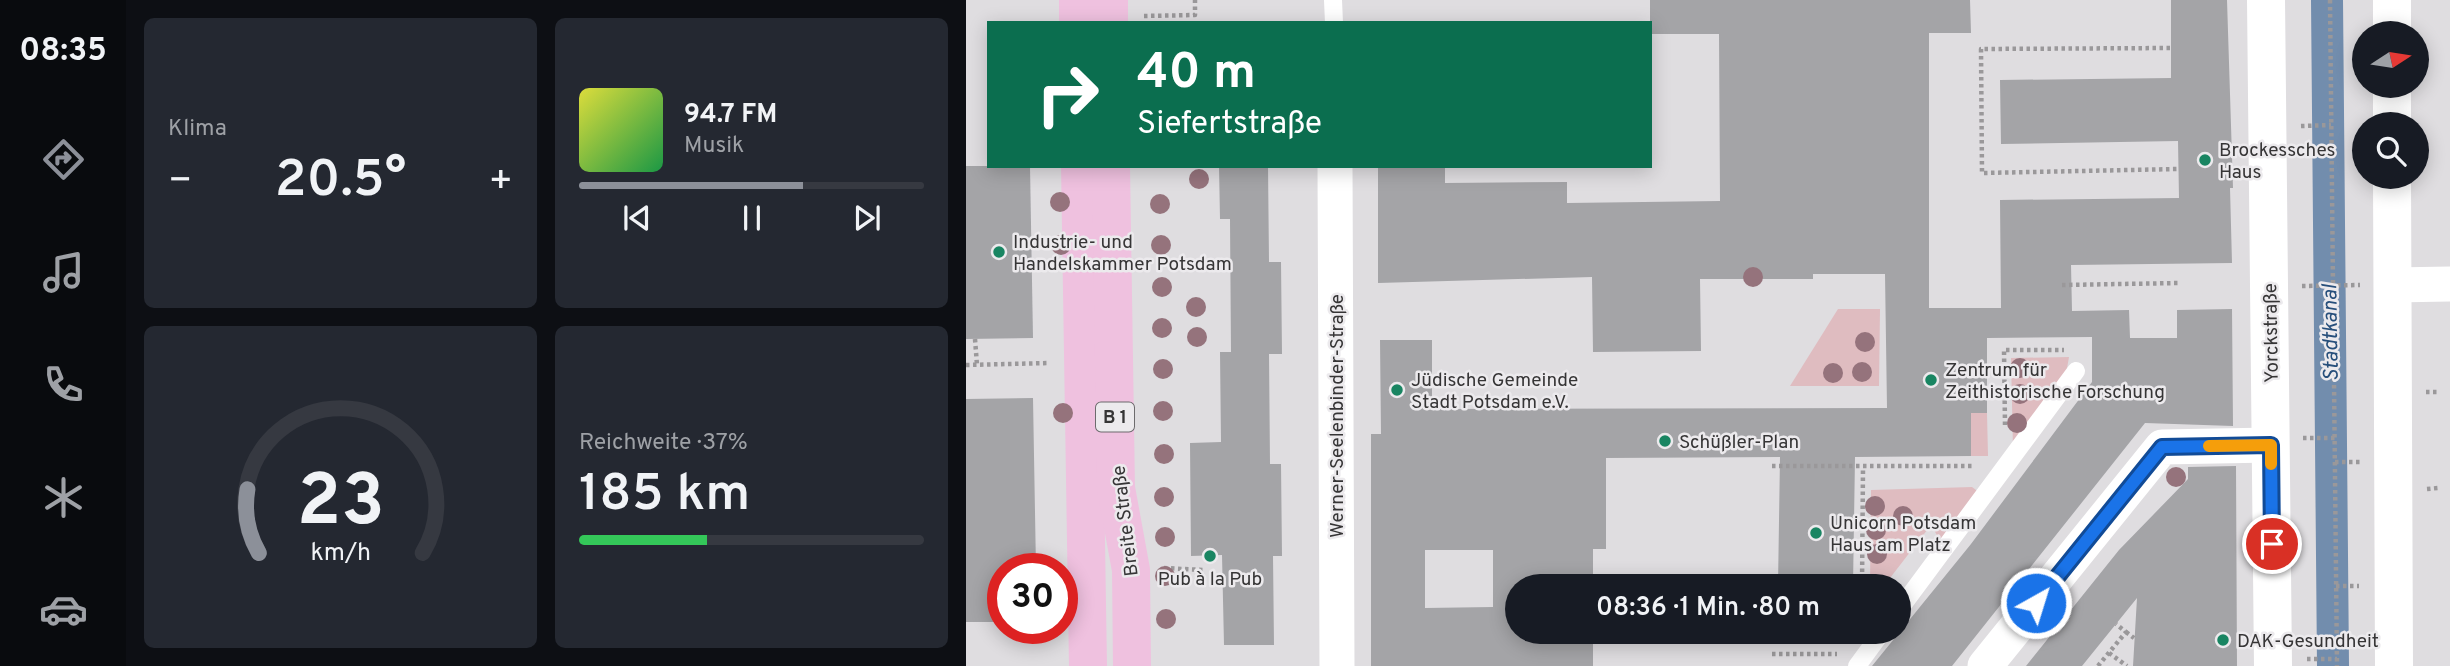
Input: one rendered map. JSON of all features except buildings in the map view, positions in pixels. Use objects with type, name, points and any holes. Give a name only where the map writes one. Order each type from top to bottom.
[{"type":"main road","points":[[1078,0],[1078,21]]},
{"type":"main road","name":"Breite Straße","points":[[1080,168],[1088,666]]},
{"type":"main road","name":"Breite Straße","points":[[1111,168],[1116,488],[1131,570],[1132,666]]},
{"type":"street","name":"Yorckstraße","points":[[2266,0],[2288,442],[2273,666]]},
{"type":"street","points":[[2392,0],[2392,21]]},
{"type":"street","name":"Werner-Seelenbinder-Straße","points":[[1335,168],[1337,666]]},
{"type":"street","points":[[2390,189],[2377,285],[2394,666]]},
{"type":"street","points":[[2377,285],[2450,284]]},
{"type":"street","points":[[1985,666],[2162,447],[2288,442]]},
{"type":"lane","points":[[1333,0],[1334,21]]},
{"type":"lane","points":[[1911,594],[2076,371]]},
{"type":"lane","points":[[1857,666],[1873,644]]},
{"type":"path","points":[[1117,13],[1195,15],[1195,0]]},
{"type":"path","points":[[2330,0],[2337,666]]},
{"type":"path","points":[[2170,48],[1981,50],[1982,173],[2179,169]]},
{"type":"path","points":[[2301,126],[2331,125]]},
{"type":"path","points":[[2062,285],[2180,283]]},
{"type":"path","points":[[2294,286],[2377,285]]},
{"type":"path","points":[[975,339],[977,365]]},
{"type":"path","points":[[1772,466],[2006,466],[2004,351],[2076,350],[2076,371]]},
{"type":"path","points":[[966,365],[1083,363]]},
{"type":"path","points":[[2426,392],[2438,392]]},
{"type":"path","points":[[2288,442],[2335,438]]},
{"type":"path","points":[[2335,462],[2363,462]]},
{"type":"path","points":[[1862,574],[1863,468]]},
{"type":"path","points":[[2427,489],[2438,488]]},
{"type":"path","points":[[1156,568],[1203,570]]},
{"type":"path","points":[[2336,586],[2364,586]]},
{"type":"path","points":[[2116,624],[2133,638]]},
{"type":"path","points":[[2098,666],[2126,632]]},
{"type":"path","points":[[1772,654],[1840,654],[1843,644]]},
{"type":"path","points":[[2109,653],[2127,666]]},
{"type":"path","points":[[2311,659],[2337,659]]},
{"type":"shaded area","points":[[1838,309],[1880,309],[1879,386],[1790,386]]},
{"type":"shaded area","points":[[2069,357],[2066,374],[2013,449],[2011,358]]},
{"type":"shaded area","points":[[1971,413],[1987,413],[1988,456],[1971,456]]},
{"type":"shaded area","points":[[1972,487],[1980,493],[1941,542],[1931,525],[1893,574],[1870,574],[1871,490]]},
{"type":"waterway","name":"Stadtkanal","points":[[2327,0],[2333,666]]},
{"type":"slow traffic","points":[[2209,446],[2271,445],[2271,464]]},
{"type":"place","name":"Brockessches Haus","points":[[2205,160]]},
{"type":"place","name":"Industrie- und Handelskammer Potsdam","points":[[999,252]]},
{"type":"place","name":"Zentrum für Zeithistorische Forschung","points":[[1931,380]]},
{"type":"place","name":"Jüdische Gemeinde Stadt Potsdam e.V.","points":[[1397,390]]},
{"type":"place","name":"Schüßler-Plan","points":[[1665,441]]},
{"type":"place","name":"Unicorn Potsdam Haus am Platz","points":[[1816,533]]},
{"type":"place","name":"Pub à la Pub","points":[[1210,556]]},
{"type":"place","name":"DAK-Gesundheit","points":[[2223,640]]},
{"type":"route","points":[[2036,603],[2162,447],[2271,445],[2272,544]]}]
